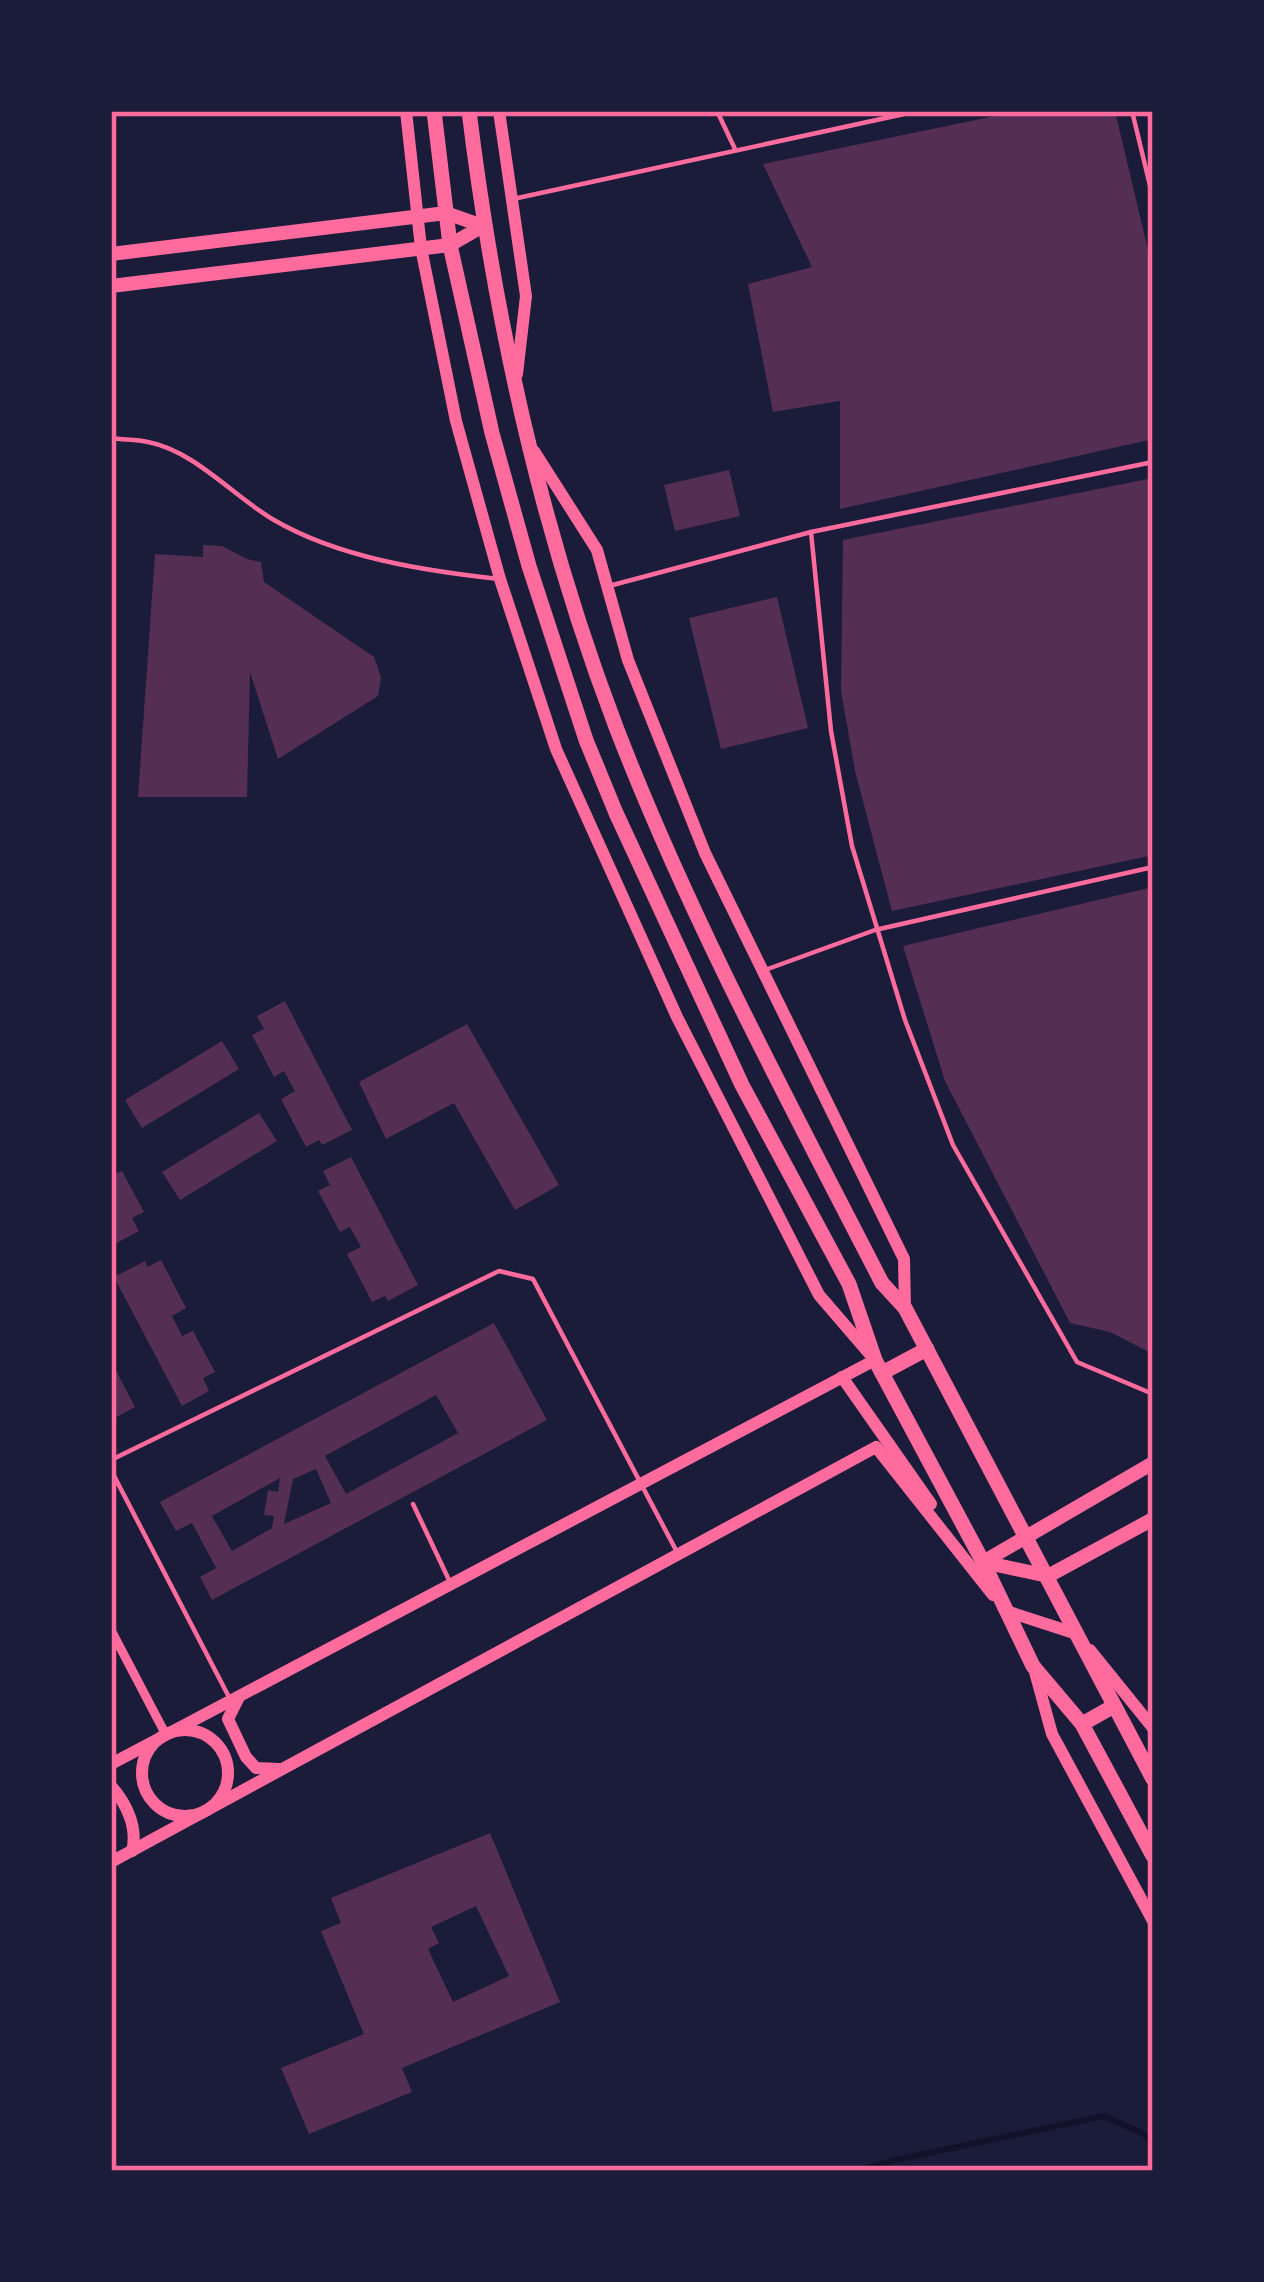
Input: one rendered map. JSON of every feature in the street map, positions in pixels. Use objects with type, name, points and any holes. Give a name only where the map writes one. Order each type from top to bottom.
[{"type":"highway","points":[[434,111],[450,245],[498,455],[586,740],[742,1085],[849,1284],[878,1367],[1033,1666],[1082,1724],[1153,1856]]},
{"type":"highway","points":[[469,111],[483,226],[524,435],[588,647],[644,797],[705,934],[882,1283],[905,1308],[1153,1779]]},
{"type":"highway","points":[[878,1367],[927,1349]]},
{"type":"highway","points":[[1082,1724],[1114,1706]]},
{"type":"main road","points":[[111,254],[446,213],[483,226]]},
{"type":"main road","points":[[111,286],[450,245],[483,226]]},
{"type":"main road","points":[[983,1562],[1153,1463]]},
{"type":"main road","points":[[983,1562],[1048,1576],[1153,1519]]},
{"type":"street","points":[[111,1764],[842,1377],[878,1367],[819,1295],[677,1017],[556,749],[500,579],[456,421],[417,217],[406,111]]},
{"type":"street","points":[[499,111],[526,296],[514,393]]},
{"type":"street","points":[[524,435],[597,550],[628,660],[657,737],[760,972],[904,1259],[905,1308]]},
{"type":"street","points":[[842,1377],[1008,1613]]},
{"type":"street","points":[[111,1862],[876,1447],[1008,1613],[1076,1632],[1153,1728]]},
{"type":"street","points":[[111,1630],[166,1735]]},
{"type":"street","points":[[1033,1666],[1052,1734],[1153,1921]]},
{"type":"street","points":[[236,1698],[228,1718],[245,1757],[256,1768],[284,1768]]},
{"type":"street","points":[[198,1732],[216,1743],[227,1761],[224,1792],[201,1813],[173,1815],[157,1806],[146,1790],[145,1759],[166,1735],[198,1732]]},
{"type":"street","points":[[111,1786],[132,1820],[136,1836],[132,1851]]},
{"type":"lane","points":[[717,111],[735,149]]},
{"type":"lane","points":[[511,199],[917,111]]},
{"type":"lane","points":[[1132,111],[1153,198]]},
{"type":"lane","points":[[111,439],[150,442],[173,451],[277,522],[365,556],[500,579]]},
{"type":"lane","points":[[607,586],[812,532],[1153,462]]},
{"type":"lane","points":[[812,532],[831,731],[852,846],[875,930],[953,1144],[1077,1362],[1153,1394]]},
{"type":"lane","points":[[760,972],[875,930],[1153,867]]},
{"type":"lane","points":[[111,1460],[499,1270],[533,1279],[678,1554]]},
{"type":"lane","points":[[111,1470],[236,1698]]},
{"type":"lane","points":[[413,1504],[451,1584]]},
{"type":"building","points":[[1019,111],[1115,111],[1153,271],[1153,439],[840,509],[840,401],[773,412],[748,284],[812,267],[763,164]]},
{"type":"building","points":[[729,470],[740,516],[675,531],[664,485]]},
{"type":"building","points":[[1153,478],[1153,855],[892,911],[855,771],[841,691],[843,540]]},
{"type":"building","points":[[203,545],[222,546],[261,562],[264,582],[374,657],[381,677],[378,696],[278,759],[250,672],[247,797],[138,797],[155,554],[203,557]]},
{"type":"building","points":[[777,597],[808,728],[721,749],[689,618]]},
{"type":"building","points":[[1153,887],[1153,1354],[1110,1332],[1070,1323],[945,1081],[903,946]]},
{"type":"building","points":[[285,1001],[352,1130],[322,1145],[319,1140],[306,1147],[281,1099],[295,1091],[284,1071],[274,1077],[252,1035],[264,1029],[257,1016]]},
{"type":"building","points":[[467,1024],[559,1185],[515,1210],[454,1103],[386,1139],[359,1082]]},
{"type":"building","points":[[222,1041],[239,1069],[142,1128],[125,1100]]},
{"type":"building","points":[[259,1113],[277,1141],[180,1200],[162,1172]]},
{"type":"building","points":[[351,1157],[418,1285],[388,1301],[385,1296],[372,1302],[347,1254],[361,1247],[350,1227],[340,1232],[318,1191],[330,1185],[323,1171]]},
{"type":"building","points":[[122,1171],[144,1212],[132,1218],[139,1231],[111,1246],[111,1176]]},
{"type":"building","points":[[161,1260],[186,1308],[172,1316],[182,1336],[193,1331],[215,1372],[203,1378],[209,1391],[182,1406],[114,1277],[145,1261],[148,1267]]},
{"type":"building","points":[[494,1323],[547,1420],[212,1600],[200,1577],[216,1568],[192,1523],[176,1531],[160,1502]],"holes":[[[436,1395],[458,1433],[346,1494],[325,1456]],[[316,1469],[331,1503],[284,1524],[293,1479]],[[280,1478],[278,1492],[268,1490],[264,1515],[274,1516],[272,1528],[232,1551],[212,1516]]]},
{"type":"building","points":[[111,1361],[135,1407],[111,1420]]},
{"type":"building","points":[[490,1833],[560,2002],[402,2068],[412,2092],[309,2134],[281,2068],[364,2034],[321,1931],[341,1923],[331,1898]],"holes":[[[476,1906],[509,1976],[453,2002],[428,1949],[439,1943],[431,1927]]]},
{"type":"waterway","points":[[858,2171],[1104,2116],[1144,2134],[1153,2146]]}]
